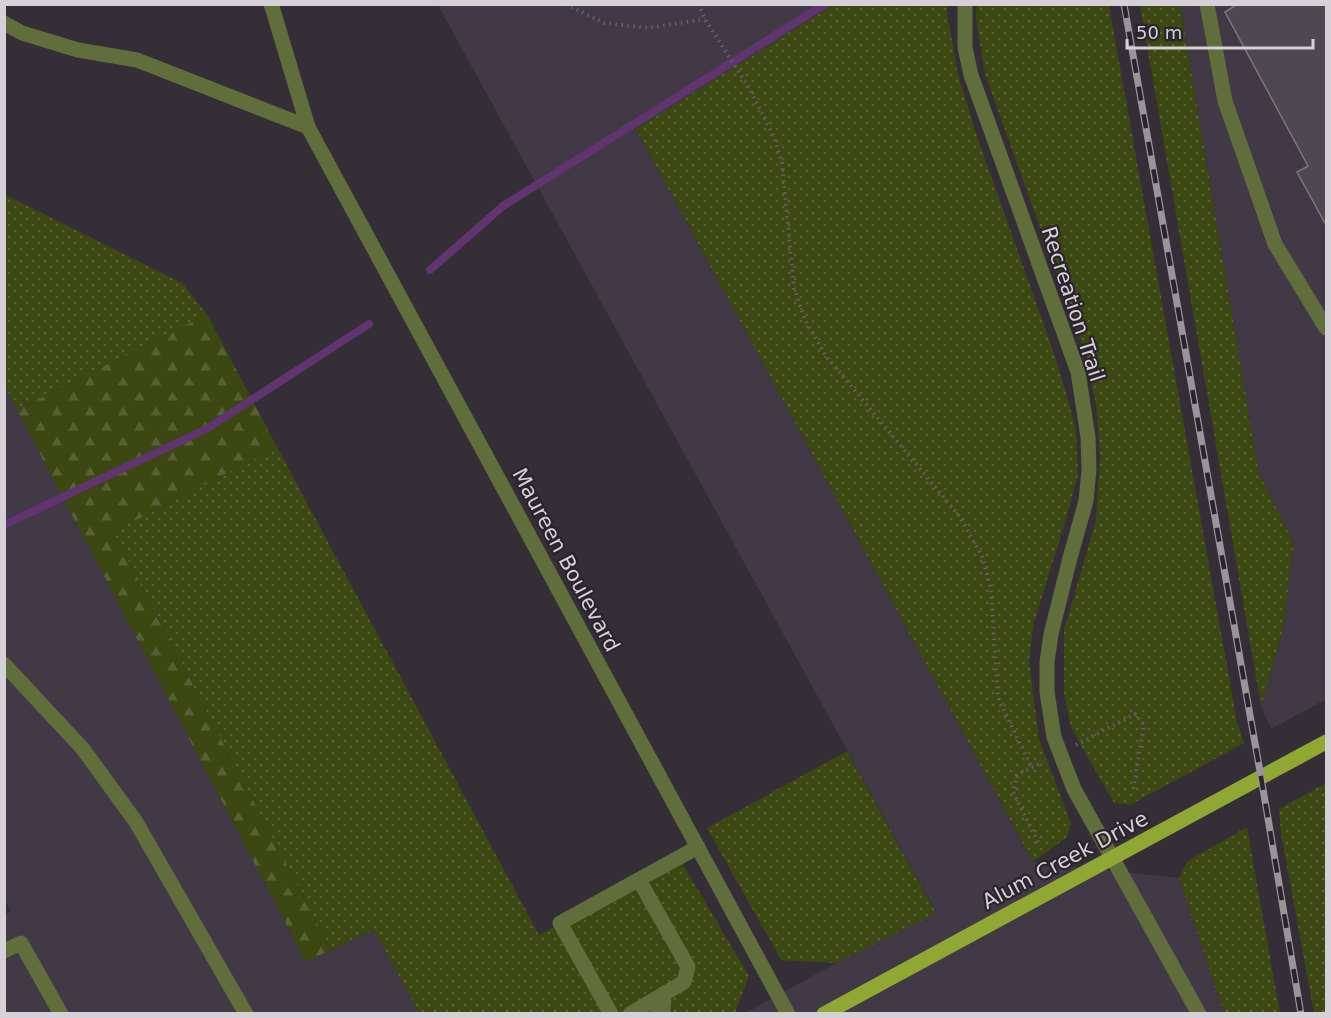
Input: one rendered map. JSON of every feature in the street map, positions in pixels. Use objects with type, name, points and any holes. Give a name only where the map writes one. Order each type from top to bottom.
[{"type":"main road","name":"Alum Creek Drive","points":[[824,1014],[1326,742]]},
{"type":"street","name":"Maureen Boulevard","points":[[271,4],[308,127],[788,1014]]},
{"type":"street","name":"Recreation Trail","points":[[965,4],[965,47],[971,75],[1078,372],[1088,437],[1089,470],[1086,501],[1051,634],[1047,662],[1047,692],[1054,737],[1074,789],[1199,1014]]},
{"type":"street","points":[[1207,4],[1225,100],[1275,244],[1326,328]]},
{"type":"street","points":[[4,23],[22,33],[78,50],[137,60],[308,127]]},
{"type":"street","points":[[4,664],[83,749],[136,822],[246,1014]]},
{"type":"street","points":[[611,1014],[560,923],[698,847]]},
{"type":"street","points":[[630,1014],[684,982],[688,967],[639,880]]},
{"type":"street","points":[[4,951],[21,943],[61,1014]]},
{"type":"street","points":[[658,1014],[663,1011],[664,995]]},
{"type":"path","points":[[566,4],[604,23],[649,28],[705,19]]},
{"type":"path","points":[[698,4],[705,19],[749,88],[774,137],[782,163],[794,288],[805,320],[826,356],[960,517],[982,558],[991,590],[998,698],[1032,768]]},
{"type":"shaded area","points":[[438,5],[833,5],[636,129],[1033,862],[1179,878],[1224,1013],[746,1013],[836,963],[936,912]]},
{"type":"shaded area","points":[[1180,5],[1326,5],[1326,699],[1271,729],[1261,706],[1283,629],[1294,544],[1259,475]]},
{"type":"shaded area","points":[[5,386],[306,962],[374,930],[419,1013],[5,1013],[4,915],[11,911],[4,898]]},
{"type":"green space","points":[[833,5],[948,5],[947,11],[958,75],[977,136],[1056,359],[1076,428],[1078,475],[1034,622],[1029,659],[1039,739],[1071,823],[1067,837],[1033,862],[636,129]]},
{"type":"green space","points":[[977,5],[1109,5],[1237,722],[1244,743],[1130,805],[1114,803],[1071,728],[1064,692],[1064,630],[1096,520],[1100,455],[1096,404],[1086,356],[985,74],[976,18]]},
{"type":"green space","points":[[1140,5],[1180,5],[1259,474],[1294,544],[1283,629],[1261,706]]},
{"type":"green space","points":[[4,194],[182,283],[207,314],[17,410],[5,386]]},
{"type":"green space","points":[[207,314],[277,447],[113,532],[331,950],[306,962],[17,410]]},
{"type":"green space","points":[[277,447],[539,935],[681,861],[749,976],[735,1013],[419,1013],[374,930],[331,950],[113,532]]},
{"type":"green space","points":[[847,751],[936,913],[836,963],[781,960],[707,828]]},
{"type":"green space","points":[[1326,783],[1326,1013],[1314,1013],[1281,834],[1279,809]]},
{"type":"green space","points":[[1247,827],[1280,1013],[1224,1013],[1179,878],[1188,861]]},
{"type":"building","points":[[1238,4],[1326,4],[1326,225],[1297,172],[1308,166],[1225,12]]},
{"type":"waterway","points":[[430,270],[503,206],[825,4]]},
{"type":"waterway","points":[[4,525],[208,428],[369,324]]},
{"type":"railway","points":[[1124,4],[1301,1014]]}]
